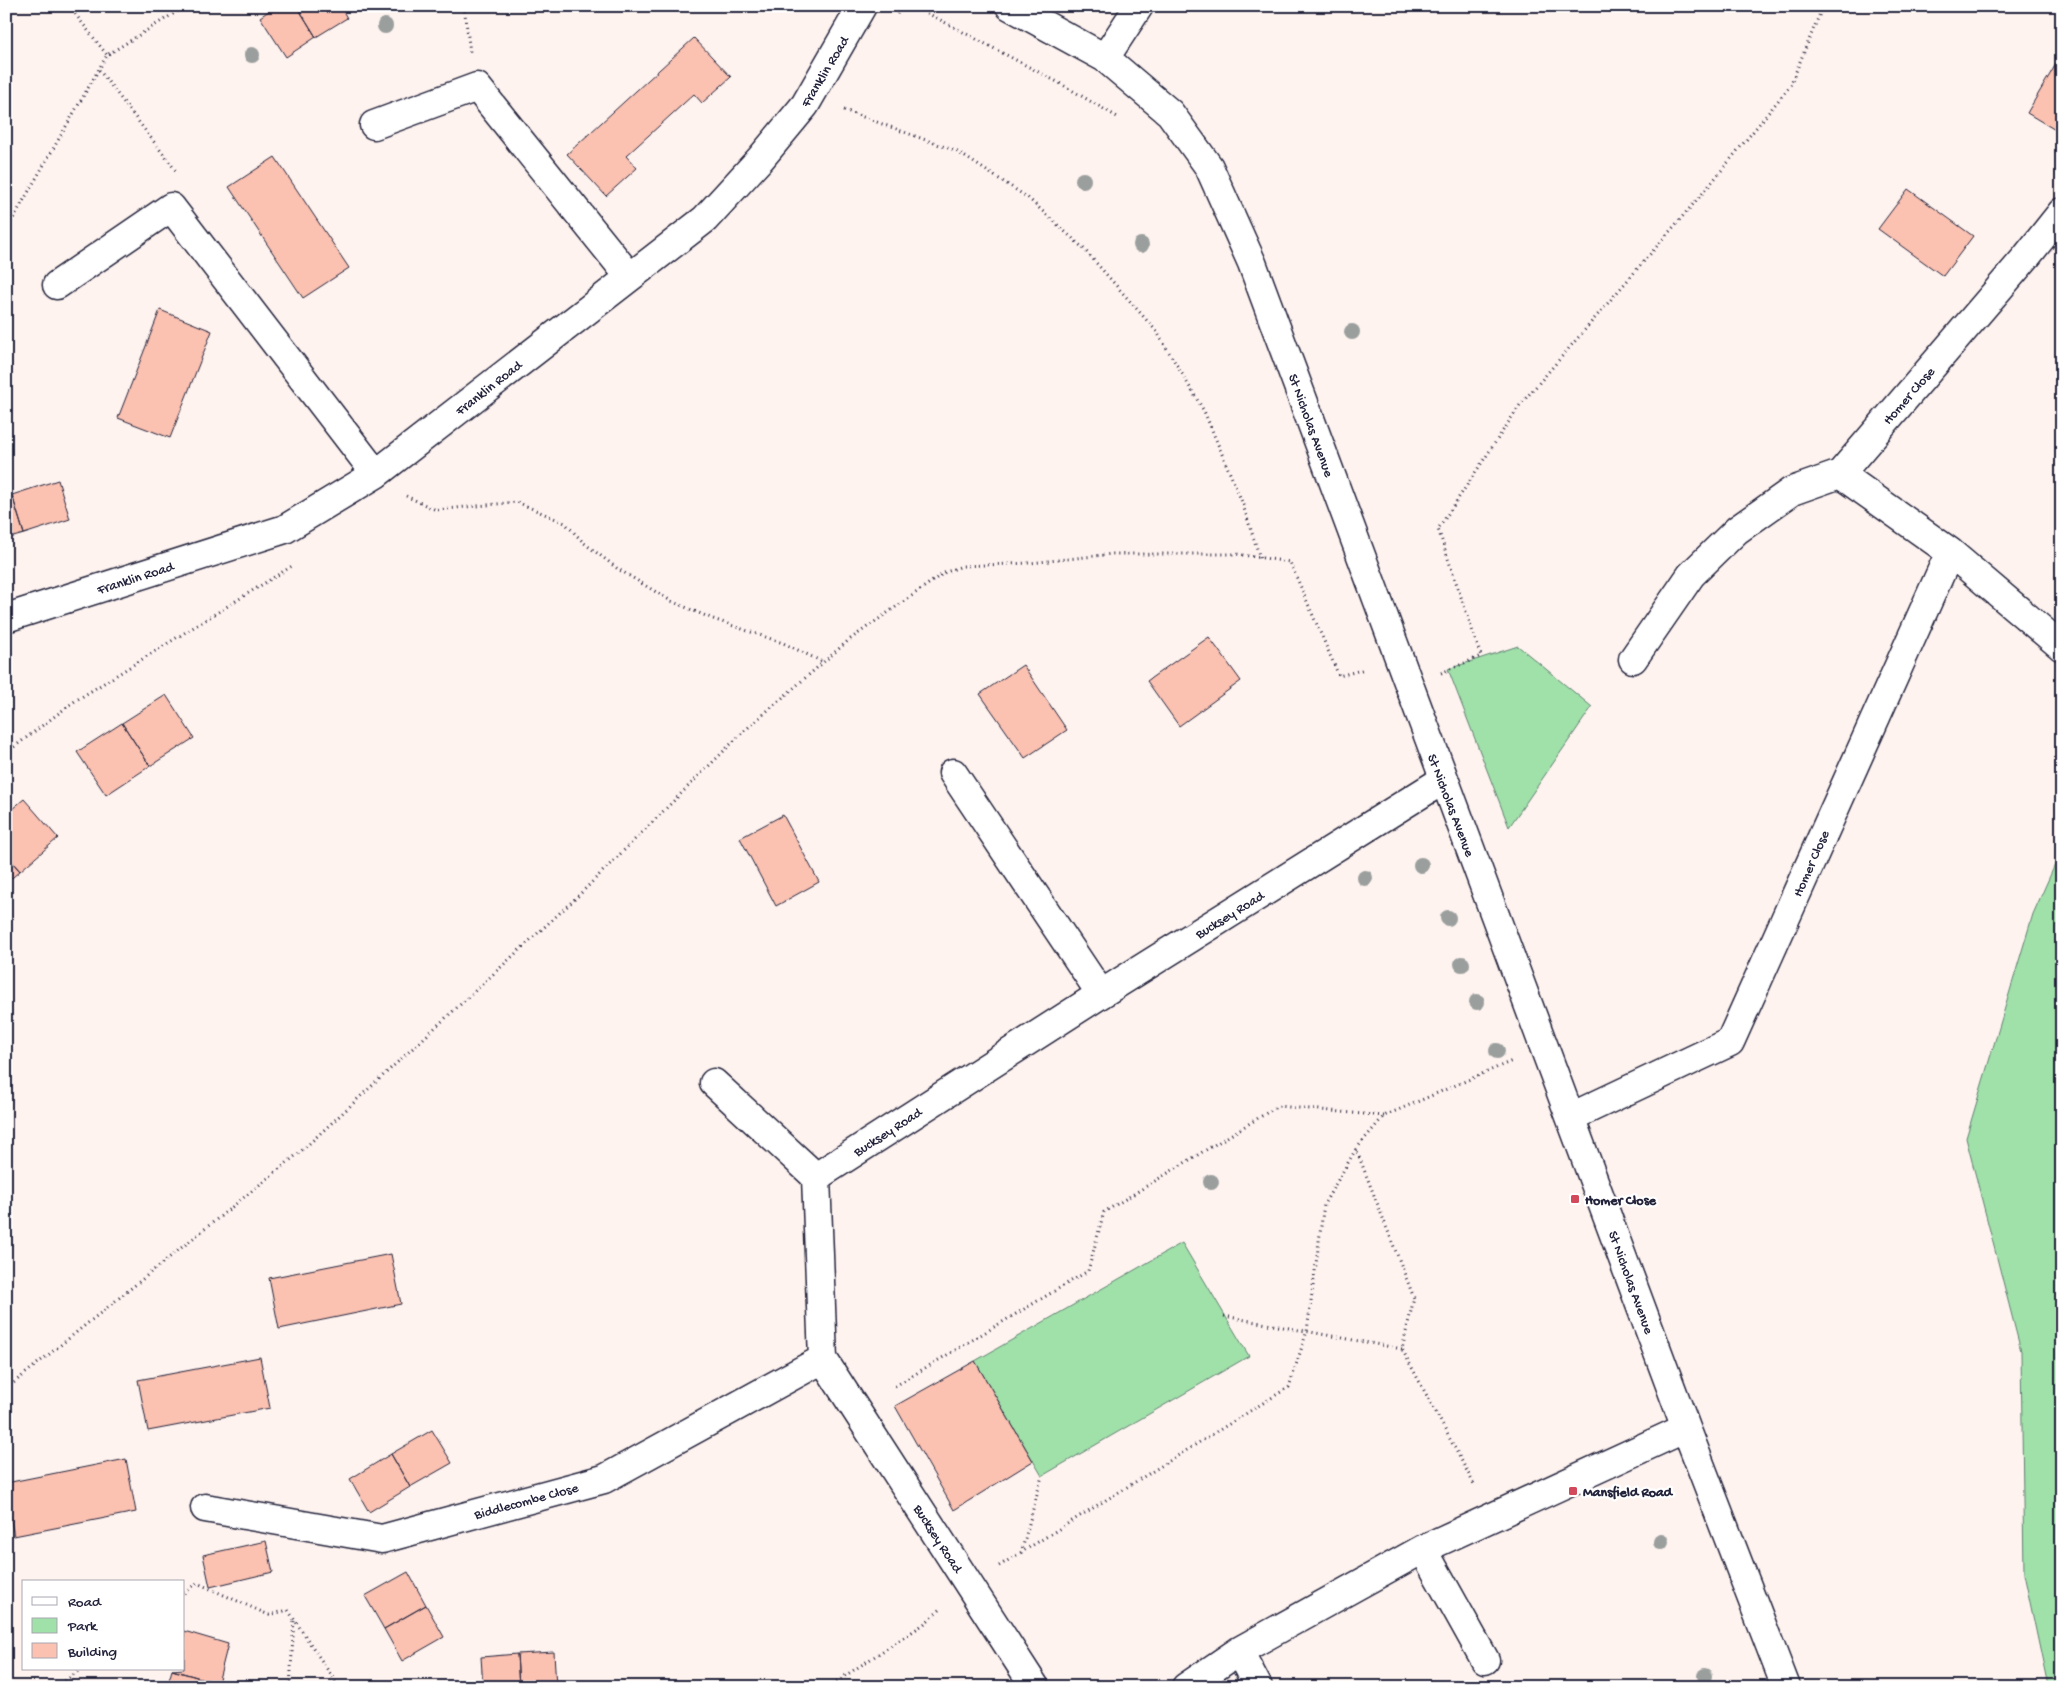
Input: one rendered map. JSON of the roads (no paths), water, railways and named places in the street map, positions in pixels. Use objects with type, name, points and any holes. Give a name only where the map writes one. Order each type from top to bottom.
[{"type":"street","name":"Franklin Road","points":[[6,618],[285,529],[376,474],[629,276],[705,219],[761,158],[805,105],[862,6]]},
{"type":"street","name":"St Nicholas Avenue","points":[[1010,6],[1105,58],[1170,113],[1209,167],[1252,263],[1443,780],[1572,1117],[1686,1428],[1786,1687]]},
{"type":"street","points":[[1105,58],[1139,6]]},
{"type":"street","points":[[374,125],[477,87],[629,276]]},
{"type":"street","points":[[57,284],[171,207],[376,474]]},
{"type":"street","name":"Homer Close","points":[[1840,474],[2027,256],[2062,212]]},
{"type":"street","points":[[1633,659],[1691,575],[1737,530],[1792,491],[1840,474],[1950,552],[2062,647]]},
{"type":"street","name":"Homer Close","points":[[1572,1117],[1730,1042],[1950,552]]},
{"type":"street","points":[[953,773],[1101,994]]},
{"type":"street","name":"Bucksey Road","points":[[816,1178],[1101,994],[1443,780]]},
{"type":"street","points":[[714,1083],[816,1178],[823,1359]]},
{"type":"street","name":"Bucksey Road","points":[[823,1359],[1035,1687]]},
{"type":"street","name":"Biddlecombe Close","points":[[205,1508],[382,1539],[604,1479],[823,1359]]},
{"type":"street","points":[[1186,1687],[1239,1651],[1423,1549],[1686,1428]]},
{"type":"street","points":[[1423,1549],[1485,1660]]},
{"type":"street","points":[[1239,1651],[1258,1687]]},
{"type":"place","name":"Homer Close","points":[[1575,1199]]},
{"type":"place","name":"Mansfield Road","points":[[1573,1491]]}]
